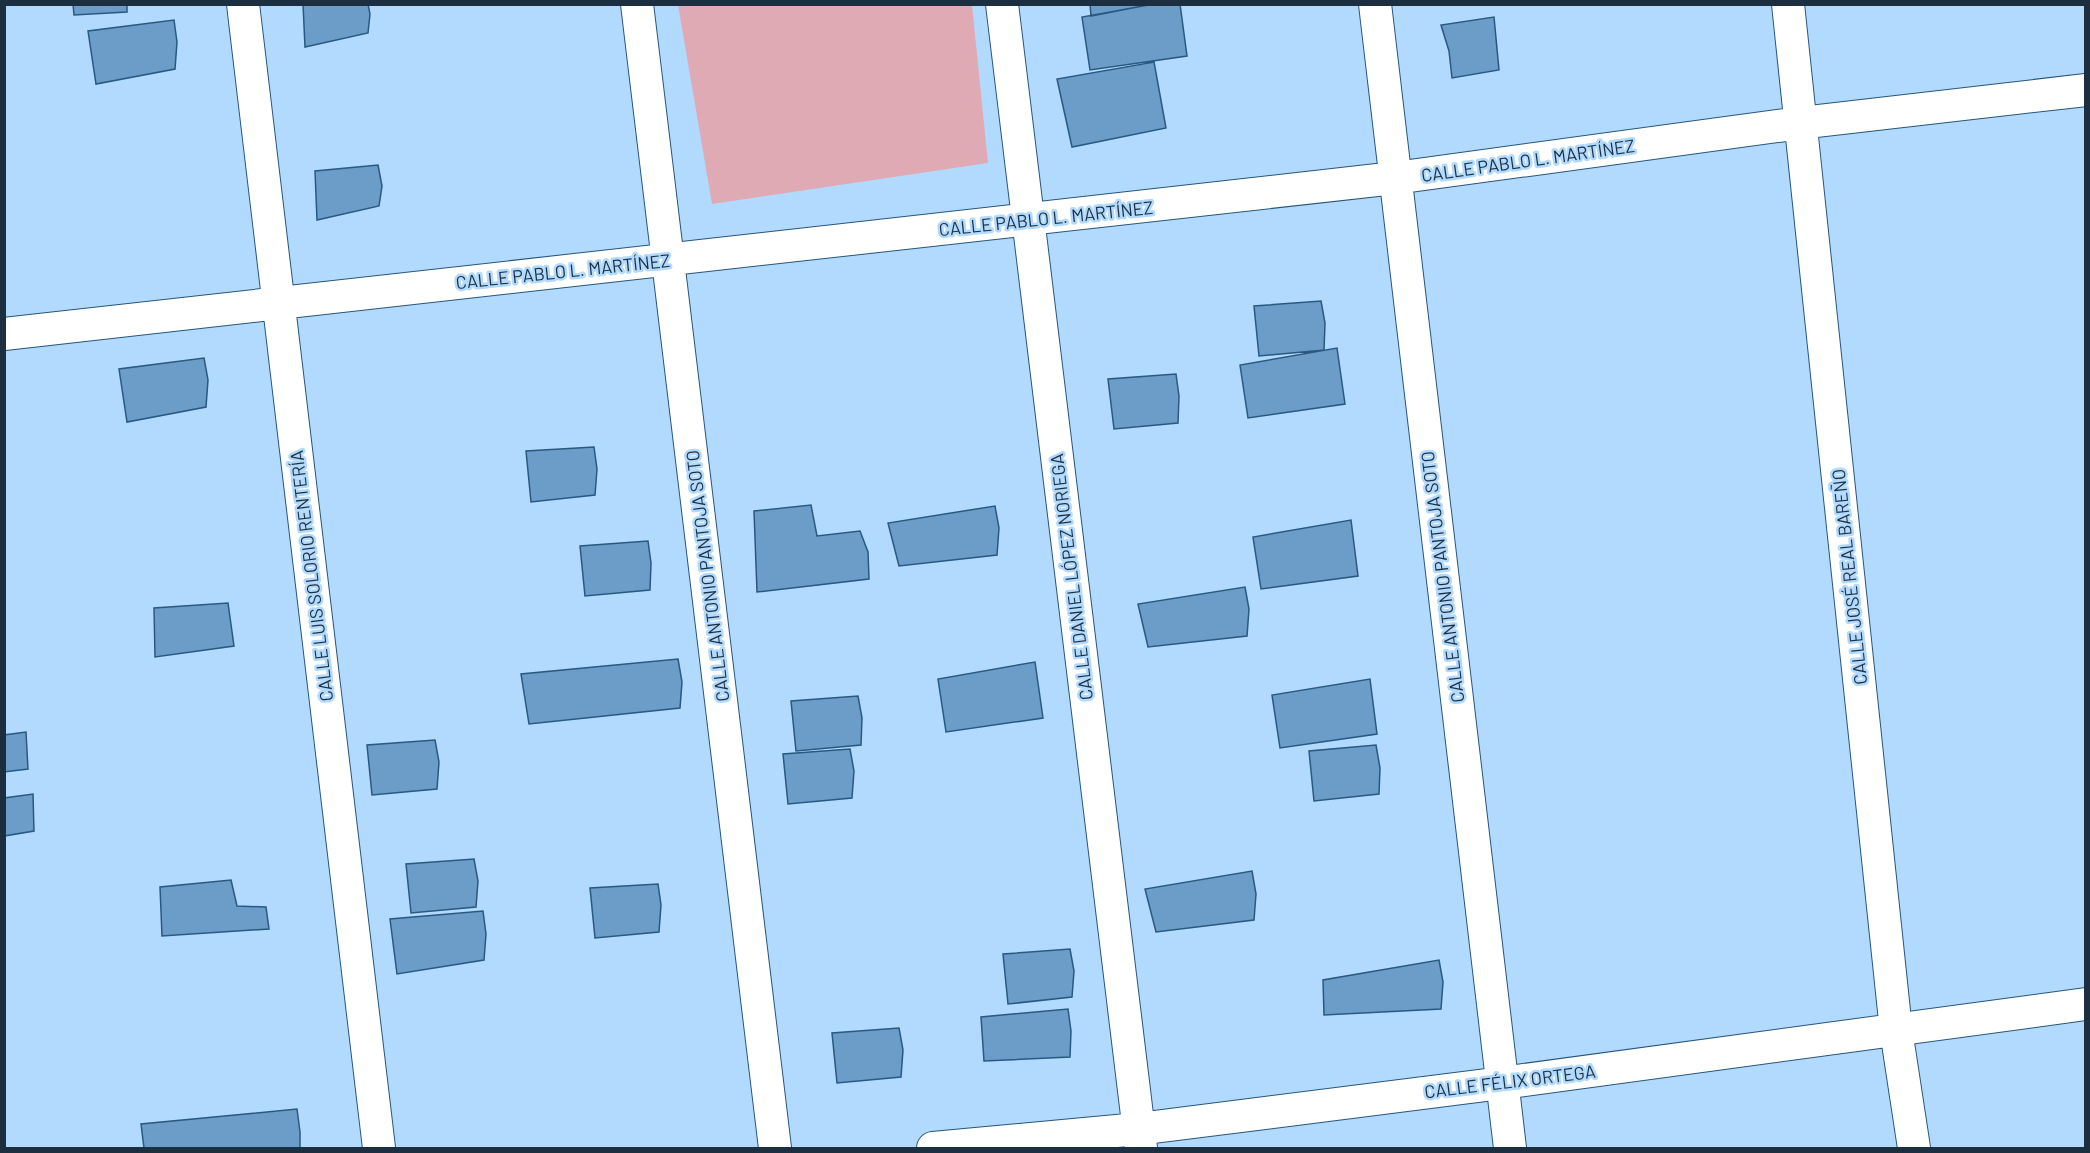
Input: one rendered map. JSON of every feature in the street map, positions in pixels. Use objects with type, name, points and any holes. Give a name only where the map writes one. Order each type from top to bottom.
[{"type":"street","name":"CALLE LUIS SOLORIO RENTERÍA","points":[[243,4],[379,1149]]},
{"type":"street","name":"CALLE ANTONIO PANTOJA SOTO","points":[[637,4],[775,1149]]},
{"type":"street","name":"CALLE DANIEL LÓPEZ NORIEGA","points":[[1002,4],[1140,1139]]},
{"type":"street","name":"CALLE ANTONIO PANTOJA SOTO","points":[[1374,4],[1510,1149]]},
{"type":"street","name":"CALLE JOSÉ REAL BAREÑO","points":[[1788,4],[1896,1030],[1914,1149]]},
{"type":"street","name":"CALLE PABLO L. MARTÍNEZ","points":[[4,334],[1395,178],[1800,123],[2085,90]]},
{"type":"street","name":"CALLE FÉLIX ORTEGA","points":[[933,1149],[1140,1139],[1502,1083],[2085,1004]]},
{"type":"shaded area","points":[[678,5],[972,5],[988,163],[712,204]]},
{"type":"building","points":[[73,4],[127,4],[127,12],[74,15]]},
{"type":"building","points":[[303,4],[368,4],[370,14],[368,33],[305,47]]},
{"type":"building","points":[[1090,4],[1138,4],[1138,7],[1091,16]]},
{"type":"building","points":[[1154,4],[1180,4],[1187,56],[1090,70],[1082,17]]},
{"type":"building","points":[[1494,17],[1499,70],[1452,78],[1449,51],[1441,25]]},
{"type":"building","points":[[174,20],[177,42],[175,69],[96,84],[88,31]]},
{"type":"building","points":[[1154,62],[1166,128],[1072,147],[1057,79]]},
{"type":"building","points":[[378,165],[382,186],[379,206],[317,220],[315,171]]},
{"type":"building","points":[[1321,301],[1325,323],[1324,350],[1259,356],[1254,306]]},
{"type":"building","points":[[1337,348],[1345,404],[1248,418],[1240,365]]},
{"type":"building","points":[[204,358],[208,380],[206,407],[127,422],[119,369]]},
{"type":"building","points":[[1176,374],[1179,396],[1178,423],[1114,429],[1108,379]]},
{"type":"building","points":[[594,447],[597,469],[595,495],[531,502],[526,451]]},
{"type":"building","points":[[811,505],[817,536],[860,531],[868,552],[869,579],[757,592],[754,511]]},
{"type":"building","points":[[995,506],[999,528],[997,555],[899,566],[888,523]]},
{"type":"building","points":[[1351,520],[1358,576],[1261,589],[1253,537]]},
{"type":"building","points":[[648,541],[651,563],[650,590],[585,596],[580,546]]},
{"type":"building","points":[[1245,587],[1249,609],[1247,636],[1148,647],[1138,604]]},
{"type":"building","points":[[228,603],[234,646],[155,657],[154,608]]},
{"type":"building","points":[[678,659],[682,682],[680,708],[529,724],[521,674]]},
{"type":"building","points":[[1035,662],[1043,718],[946,732],[938,679]]},
{"type":"building","points":[[1370,679],[1377,734],[1280,748],[1272,695]]},
{"type":"building","points":[[858,696],[862,718],[861,745],[796,751],[791,701]]},
{"type":"building","points":[[26,732],[28,769],[4,772],[4,735]]},
{"type":"building","points":[[435,740],[439,762],[437,789],[372,795],[367,745]]},
{"type":"building","points":[[1376,745],[1380,768],[1379,794],[1314,801],[1309,751]]},
{"type":"building","points":[[850,749],[854,771],[852,798],[788,804],[783,754]]},
{"type":"building","points":[[33,794],[34,831],[4,836],[4,798]]},
{"type":"building","points":[[474,859],[478,881],[476,907],[411,913],[406,864]]},
{"type":"building","points":[[1252,871],[1256,894],[1254,920],[1156,932],[1145,889]]},
{"type":"building","points":[[231,880],[237,906],[266,907],[269,929],[162,936],[160,887]]},
{"type":"building","points":[[658,884],[661,905],[659,932],[595,938],[590,888]]},
{"type":"building","points":[[483,911],[486,934],[484,960],[397,974],[390,919]]},
{"type":"building","points":[[1070,949],[1074,971],[1072,997],[1008,1004],[1003,954]]},
{"type":"building","points":[[1439,960],[1443,982],[1441,1009],[1324,1015],[1323,980]]},
{"type":"building","points":[[1068,1009],[1071,1031],[1070,1057],[984,1061],[981,1017]]},
{"type":"building","points":[[899,1028],[903,1050],[901,1077],[837,1083],[832,1033]]},
{"type":"building","points":[[297,1109],[300,1148],[144,1148],[141,1124]]}]
